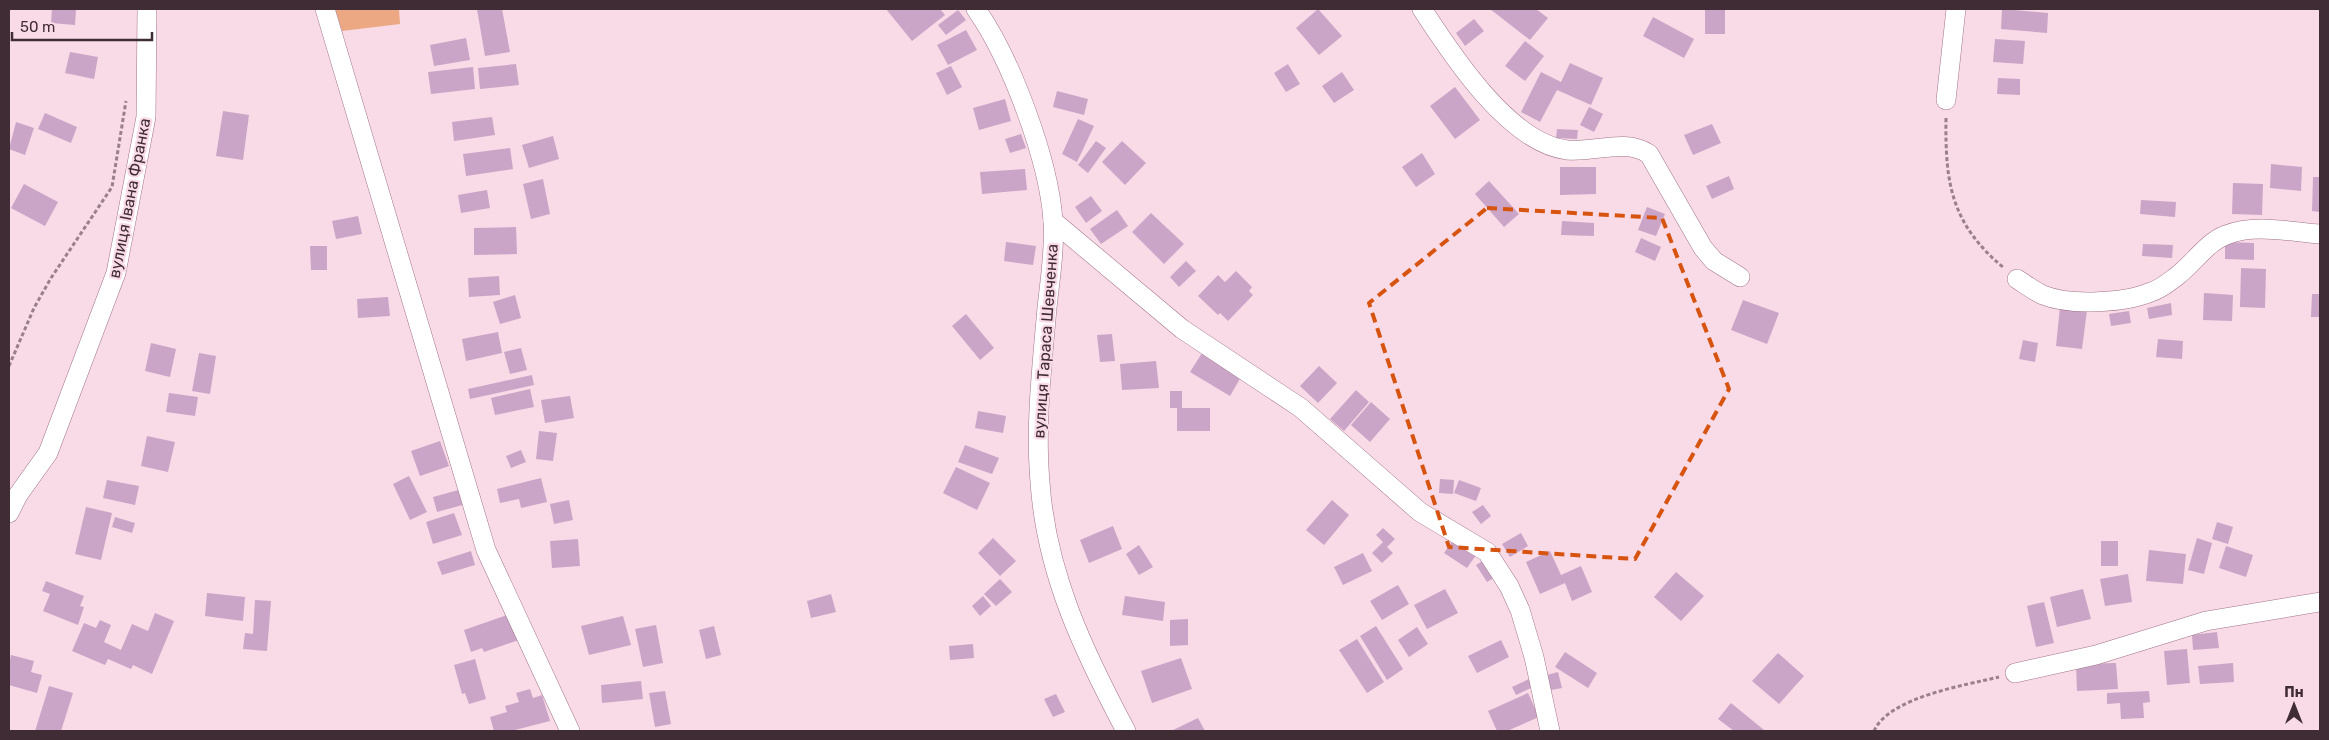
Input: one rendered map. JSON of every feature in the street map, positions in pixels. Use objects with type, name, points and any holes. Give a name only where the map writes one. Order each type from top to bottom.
[{"type":"street","name":"вулиця Івана Франка","points":[[9,513],[13,499],[48,453],[116,273],[146,117],[147,9]]},
{"type":"street","points":[[325,9],[486,550],[570,731]]},
{"type":"street","name":"вулиця Тараса Шевченка","points":[[976,9],[989,28],[1025,110],[1043,168],[1053,221],[1052,253],[1038,400],[1038,451],[1044,520],[1061,591],[1074,627],[1126,731]]},
{"type":"street","points":[[1422,9],[1470,75],[1498,109],[1514,125],[1535,139],[1551,147],[1568,150],[1624,146],[1634,147],[1649,154],[1704,248],[1714,261],[1740,277]]},
{"type":"street","points":[[1946,100],[1956,9]]},
{"type":"street","points":[[1053,221],[1182,329],[1301,408],[1420,512],[1487,552],[1509,586],[1520,610],[1532,650],[1550,731]]},
{"type":"street","points":[[2017,279],[2043,295],[2062,299],[2100,301],[2133,298],[2161,288],[2191,265],[2217,240],[2232,232],[2266,230],[2320,234]]},
{"type":"street","points":[[2015,673],[2096,654],[2206,621],[2320,602]]},
{"type":"path","points":[[9,366],[34,308],[51,278],[112,187],[127,93]]},
{"type":"path","points":[[1946,100],[1946,153],[1952,197],[1960,216],[1982,247],[2017,279]]},
{"type":"path","points":[[1874,731],[1878,723],[1888,714],[1931,694],[2015,673]]},
{"type":"highlighted area","points":[[1487,208],[1662,218],[1729,389],[1635,559],[1449,547],[1369,303]]},
{"type":"shaded area","points":[[335,9],[399,9],[400,24],[342,31]]},
{"type":"building","points":[[52,9],[76,9],[75,25],[51,23]]},
{"type":"building","points":[[477,9],[502,9],[510,52],[485,56]]},
{"type":"building","points":[[886,9],[940,9],[945,15],[912,41]]},
{"type":"building","points":[[1318,9],[1342,36],[1319,55],[1296,28]]},
{"type":"building","points":[[1490,9],[1536,9],[1548,18],[1530,40]]},
{"type":"building","points":[[1705,9],[1725,9],[1725,34],[1705,34]]},
{"type":"building","points":[[2002,9],[2048,13],[2047,33],[2001,29]]},
{"type":"building","points":[[958,10],[966,20],[946,35],[938,25]]},
{"type":"building","points":[[1653,17],[1694,39],[1684,58],[1643,36]]},
{"type":"building","points":[[1474,19],[1484,31],[1465,46],[1456,33]]},
{"type":"building","points":[[966,30],[977,50],[948,65],[937,45]]},
{"type":"building","points":[[466,38],[470,60],[434,66],[430,45]]},
{"type":"building","points":[[1995,39],[2025,41],[2023,64],[1993,62]]},
{"type":"building","points":[[1525,41],[1544,56],[1525,81],[1505,66]]},
{"type":"building","points":[[70,52],[98,57],[94,79],[65,73]]},
{"type":"building","points":[[1570,63],[1603,78],[1591,105],[1557,90],[1540,122],[1521,112],[1541,72],[1561,82]]},
{"type":"building","points":[[516,64],[519,85],[480,89],[478,68]]},
{"type":"building","points":[[1288,64],[1300,84],[1286,92],[1274,73]]},
{"type":"building","points":[[951,66],[962,87],[947,95],[936,73]]},
{"type":"building","points":[[473,67],[475,89],[431,94],[428,72]]},
{"type":"building","points":[[1342,72],[1354,90],[1334,103],[1322,86]]},
{"type":"building","points":[[1998,78],[2020,79],[2020,95],[1997,94]]},
{"type":"building","points":[[1455,87],[1480,120],[1455,139],[1430,106]]},
{"type":"building","points":[[1057,91],[1088,99],[1084,115],[1053,107]]},
{"type":"building","points":[[1005,99],[1011,121],[979,130],[973,108]]},
{"type":"building","points":[[1589,107],[1603,114],[1594,132],[1580,125]]},
{"type":"building","points":[[223,111],[249,115],[243,160],[216,156]]},
{"type":"building","points":[[45,113],[77,127],[71,143],[38,129]]},
{"type":"building","points":[[492,117],[495,135],[454,141],[452,122]]},
{"type":"building","points":[[1078,119],[1094,126],[1077,162],[1062,154]]},
{"type":"building","points":[[16,122],[34,128],[25,155],[9,149]]},
{"type":"building","points":[[1712,124],[1721,143],[1693,155],[1684,135]]},
{"type":"building","points":[[1557,129],[1578,130],[1577,139],[1556,138]]},
{"type":"building","points":[[1021,134],[1026,148],[1010,153],[1005,139]]},
{"type":"building","points":[[553,136],[559,159],[529,168],[522,145]]},
{"type":"building","points":[[1096,141],[1106,148],[1088,173],[1078,165]]},
{"type":"building","points":[[1122,141],[1146,163],[1125,185],[1102,162]]},
{"type":"building","points":[[510,148],[513,169],[466,176],[463,154]]},
{"type":"building","points":[[1422,153],[1435,174],[1416,187],[1402,167]]},
{"type":"building","points":[[2271,164],[2302,167],[2301,191],[2270,188]]},
{"type":"building","points":[[1560,167],[1596,167],[1596,194],[1560,195]]},
{"type":"building","points":[[1025,169],[1027,190],[982,194],[980,172]]},
{"type":"building","points":[[1729,176],[1734,189],[1712,199],[1706,186]]},
{"type":"building","points":[[2313,177],[2320,177],[2320,212],[2312,211]]},
{"type":"building","points":[[543,179],[550,214],[531,219],[523,184]]},
{"type":"building","points":[[1489,181],[1519,214],[1504,227],[1475,194]]},
{"type":"building","points":[[2233,183],[2263,184],[2262,215],[2232,214]]},
{"type":"building","points":[[24,184],[58,202],[45,226],[11,208]]},
{"type":"building","points":[[487,190],[490,208],[461,213],[458,195]]},
{"type":"building","points":[[1091,196],[1102,211],[1086,223],[1075,207]]},
{"type":"building","points":[[2141,200],[2176,202],[2175,217],[2140,214]]},
{"type":"building","points":[[1647,207],[1665,214],[1656,236],[1638,230]]},
{"type":"building","points":[[1117,210],[1128,226],[1101,244],[1090,229]]},
{"type":"building","points":[[1151,213],[1184,244],[1164,264],[1132,232]]},
{"type":"building","points":[[358,216],[362,234],[336,239],[332,221]]},
{"type":"building","points":[[1562,221],[1594,223],[1594,236],[1561,235]]},
{"type":"building","points":[[516,227],[517,254],[474,255],[474,228]]},
{"type":"building","points":[[1641,238],[1661,247],[1655,261],[1635,252]]},
{"type":"building","points":[[1006,242],[1036,246],[1033,265],[1004,261]]},
{"type":"building","points":[[2225,242],[2254,243],[2254,260],[2225,259]]},
{"type":"building","points":[[2143,244],[2173,245],[2172,258],[2142,256]]},
{"type":"building","points":[[310,246],[327,246],[327,270],[311,270]]},
{"type":"building","points":[[1186,261],[1196,271],[1179,287],[1170,277]]},
{"type":"building","points":[[2241,268],[2266,269],[2265,308],[2240,307]]},
{"type":"building","points":[[1236,271],[1252,287],[1249,291],[1253,295],[1228,321],[1220,313],[1218,315],[1198,296],[1218,275],[1225,282]]},
{"type":"building","points":[[499,276],[500,295],[469,297],[468,278]]},
{"type":"building","points":[[2204,293],[2233,295],[2232,321],[2203,320]]},
{"type":"building","points":[[2312,294],[2320,294],[2320,317],[2311,317]]},
{"type":"building","points":[[515,295],[521,318],[500,324],[493,302]]},
{"type":"building","points":[[388,297],[390,316],[358,318],[357,299]]},
{"type":"building","points":[[1743,300],[1779,313],[1767,344],[1731,330]]},
{"type":"building","points":[[2171,303],[2172,315],[2149,319],[2147,308]]},
{"type":"building","points":[[2060,307],[2087,310],[2082,349],[2056,346]]},
{"type":"building","points":[[2129,311],[2131,323],[2111,326],[2109,314]]},
{"type":"building","points":[[966,314],[994,348],[980,360],[952,326]]},
{"type":"building","points":[[498,332],[502,353],[466,361],[462,339]]},
{"type":"building","points":[[1112,334],[1115,361],[1100,362],[1097,335]]},
{"type":"building","points":[[2158,339],[2183,341],[2182,359],[2156,357]]},
{"type":"building","points":[[2023,340],[2038,343],[2035,362],[2019,359]]},
{"type":"building","points":[[151,343],[176,349],[170,377],[145,371]]},
{"type":"building","points":[[521,348],[527,370],[510,374],[504,352]]},
{"type":"building","points":[[199,353],[216,356],[210,394],[192,391]]},
{"type":"building","points":[[1202,353],[1241,377],[1230,396],[1190,372]]},
{"type":"building","points":[[1156,361],[1159,388],[1122,390],[1120,364]]},
{"type":"building","points":[[1319,366],[1337,383],[1318,403],[1300,386]]},
{"type":"building","points":[[532,375],[534,385],[470,399],[468,389]]},
{"type":"building","points":[[530,389],[534,407],[495,415],[491,398]]},
{"type":"building","points":[[1356,390],[1369,402],[1344,431],[1330,419]]},
{"type":"building","points":[[1170,391],[1182,391],[1182,408],[1210,408],[1210,431],[1177,431],[1177,408],[1170,408]]},
{"type":"building","points":[[169,393],[198,397],[195,416],[166,412]]},
{"type":"building","points":[[570,396],[574,418],[545,423],[541,400]]},
{"type":"building","points":[[1371,402],[1390,419],[1370,442],[1351,425]]},
{"type":"building","points":[[978,411],[1006,416],[1003,433],[975,428]]},
{"type":"building","points":[[539,431],[557,433],[553,461],[536,459]]},
{"type":"building","points":[[147,436],[175,442],[168,472],[141,466]]},
{"type":"building","points":[[440,441],[449,466],[420,476],[411,451]]},
{"type":"building","points":[[965,445],[999,458],[992,474],[958,462]]},
{"type":"building","points":[[521,450],[526,462],[511,468],[506,456]]},
{"type":"building","points":[[956,467],[990,483],[977,510],[943,493]]},
{"type":"building","points":[[409,476],[427,512],[410,520],[393,484]]},
{"type":"building","points":[[541,478],[547,502],[521,508],[519,499],[500,503],[497,489]]},
{"type":"building","points":[[1440,479],[1454,480],[1453,494],[1439,493]]},
{"type":"building","points":[[107,480],[139,486],[135,505],[103,498]]},
{"type":"building","points":[[1459,480],[1481,488],[1476,501],[1454,493]]},
{"type":"building","points":[[462,489],[466,504],[437,512],[433,497]]},
{"type":"building","points":[[569,500],[573,520],[554,524],[550,504]]},
{"type":"building","points":[[1332,500],[1349,515],[1324,545],[1306,530]]},
{"type":"building","points":[[1483,505],[1491,516],[1481,524],[1472,512]]},
{"type":"building","points":[[86,507],[112,513],[101,560],[75,554]]},
{"type":"building","points":[[454,513],[462,535],[433,544],[426,522]]},
{"type":"building","points":[[115,517],[135,523],[132,533],[112,527]]},
{"type":"building","points":[[2217,522],[2233,527],[2228,544],[2212,539]]},
{"type":"building","points":[[1113,526],[1122,549],[1089,563],[1080,540]]},
{"type":"building","points":[[1383,528],[1395,539],[1387,547],[1393,553],[1382,563],[1372,553],[1383,542],[1376,535]]},
{"type":"building","points":[[1521,533],[1528,546],[1510,557],[1502,544]]},
{"type":"building","points":[[993,538],[1016,561],[1000,576],[978,553]]},
{"type":"building","points":[[2197,538],[2212,543],[2204,574],[2188,570]]},
{"type":"building","points":[[578,539],[580,566],[552,568],[550,541]]},
{"type":"building","points":[[1453,540],[1476,555],[1467,568],[1444,553]]},
{"type":"building","points":[[2101,541],[2118,541],[2118,566],[2101,566]]},
{"type":"building","points":[[1139,545],[1153,567],[1139,575],[1126,554]]},
{"type":"building","points":[[2226,546],[2253,555],[2246,577],[2219,568]]},
{"type":"building","points":[[2149,550],[2186,554],[2183,584],[2146,581]]},
{"type":"building","points":[[471,551],[475,565],[442,575],[437,562]]},
{"type":"building","points":[[1550,551],[1561,575],[1581,566],[1592,592],[1572,601],[1565,583],[1540,594],[1526,562]]},
{"type":"building","points":[[1363,553],[1372,571],[1343,585],[1334,567]]},
{"type":"building","points":[[1486,559],[1497,576],[1487,582],[1476,565]]},
{"type":"building","points":[[1676,572],[1704,596],[1681,621],[1654,597]]},
{"type":"building","points":[[2128,574],[2132,602],[2105,606],[2100,579]]},
{"type":"building","points":[[1000,579],[1012,592],[996,606],[984,594]]},
{"type":"building","points":[[46,581],[84,596],[80,606],[84,607],[78,625],[43,611],[50,594],[42,591]]},
{"type":"building","points":[[1398,585],[1409,604],[1382,620],[1370,601]]},
{"type":"building","points":[[1445,589],[1458,613],[1427,629],[1414,605]]},
{"type":"building","points":[[2083,589],[2091,619],[2057,627],[2050,597]]},
{"type":"building","points":[[207,593],[245,597],[243,621],[205,616]]},
{"type":"building","points":[[831,594],[836,612],[811,618],[807,601]]},
{"type":"building","points":[[983,596],[991,606],[980,616],[972,606]]},
{"type":"building","points":[[1125,596],[1165,602],[1163,621],[1122,615]]},
{"type":"building","points":[[255,600],[271,601],[267,651],[243,649],[245,633],[253,634]]},
{"type":"building","points":[[2044,602],[2054,643],[2036,647],[2027,606]]},
{"type":"building","points":[[155,613],[174,621],[152,674],[133,665],[131,669],[108,659],[105,665],[72,651],[84,623],[96,628],[100,620],[111,625],[104,642],[121,650],[132,624],[148,631]]},
{"type":"building","points":[[510,614],[519,640],[484,652],[482,648],[471,652],[464,630]]},
{"type":"building","points":[[623,616],[631,645],[589,655],[581,626]]},
{"type":"building","points":[[1188,619],[1188,645],[1170,646],[1170,620]]},
{"type":"building","points":[[656,625],[663,663],[643,667],[635,629]]},
{"type":"building","points":[[714,626],[721,655],[706,659],[699,630]]},
{"type":"building","points":[[1376,626],[1403,669],[1387,680],[1360,636]]},
{"type":"building","points":[[1417,627],[1428,644],[1409,657],[1398,640]]},
{"type":"building","points":[[2217,632],[2219,648],[2193,650],[2192,635]]},
{"type":"building","points":[[1357,639],[1384,682],[1367,693],[1339,650]]},
{"type":"building","points":[[1501,640],[1509,657],[1477,673],[1468,656]]},
{"type":"building","points":[[973,644],[974,658],[950,660],[949,646]]},
{"type":"building","points":[[2187,649],[2190,683],[2167,685],[2164,651]]},
{"type":"building","points":[[1565,652],[1597,673],[1588,688],[1555,667]]},
{"type":"building","points":[[1778,653],[1804,676],[1779,704],[1752,681]]},
{"type":"building","points":[[11,655],[34,661],[31,672],[42,675],[37,693],[9,685]]},
{"type":"building","points":[[1181,658],[1192,689],[1152,703],[1141,671]]},
{"type":"building","points":[[475,659],[486,699],[469,704],[465,693],[462,694],[454,665]]},
{"type":"building","points":[[2116,663],[2118,689],[2077,691],[2076,664]]},
{"type":"building","points":[[2233,663],[2234,682],[2200,684],[2198,666]]},
{"type":"building","points":[[1558,672],[1562,688],[1551,690],[1547,675]]},
{"type":"building","points":[[1529,679],[1533,687],[1516,695],[1512,687]]},
{"type":"building","points":[[641,681],[643,699],[602,703],[601,685]]},
{"type":"building","points":[[49,686],[73,693],[61,731],[35,731]]},
{"type":"building","points":[[530,689],[533,698],[542,695],[550,721],[511,731],[494,731],[490,717],[507,712],[505,706],[519,702],[516,693]]},
{"type":"building","points":[[665,691],[671,724],[655,727],[649,693]]},
{"type":"building","points":[[2149,691],[2150,702],[2143,703],[2144,718],[2121,719],[2120,703],[2107,704],[2107,693]]},
{"type":"building","points":[[1528,693],[1539,717],[1507,731],[1497,731],[1488,711]]},
{"type":"building","points":[[1056,694],[1065,712],[1053,717],[1044,699]]},
{"type":"building","points":[[1731,703],[1764,730],[1734,731],[1718,719]]},
{"type":"building","points":[[1198,718],[1205,731],[1171,731]]}]
